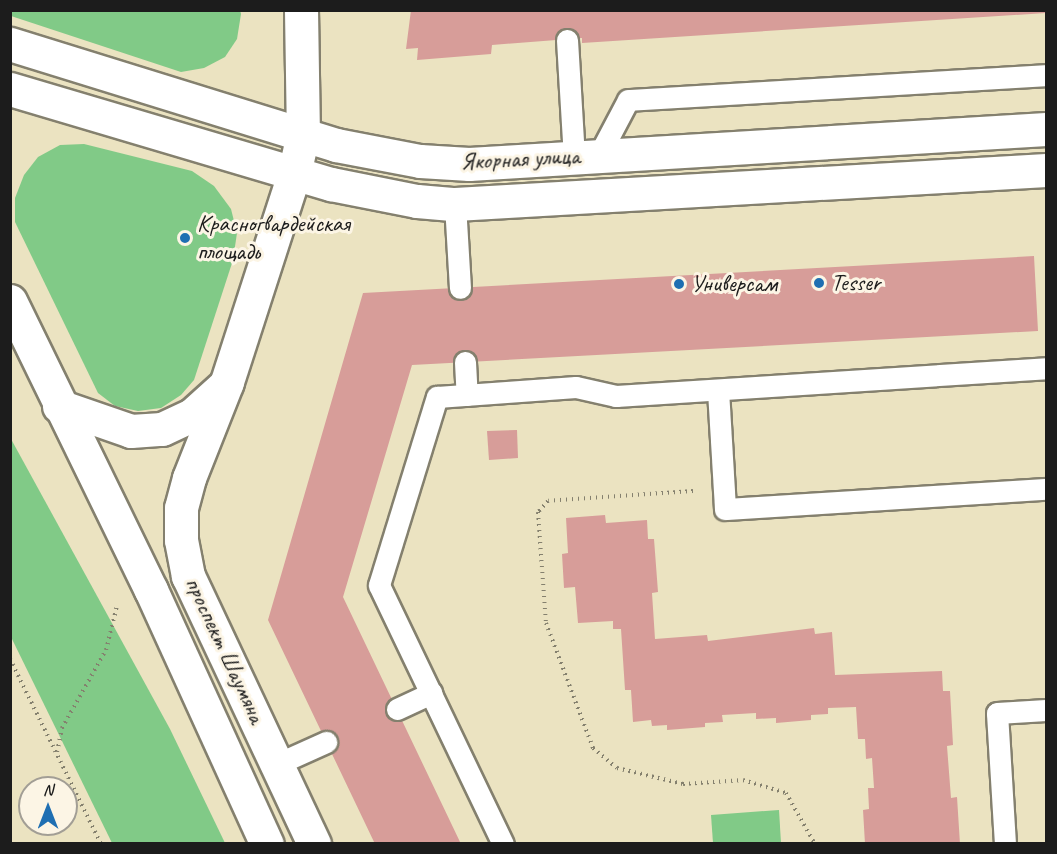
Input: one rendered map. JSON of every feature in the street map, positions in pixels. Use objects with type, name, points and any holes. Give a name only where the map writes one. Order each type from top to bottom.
[{"type":"street","points":[[10,301],[59,406],[131,431],[162,429],[192,414],[227,382],[294,174],[303,134],[301,10]]},
{"type":"street","name":"Якорная улица","points":[[10,44],[336,145],[420,161],[469,164],[1047,129]]},
{"type":"street","name":"Якорная улица","points":[[10,89],[294,174],[380,195],[455,204],[1047,170]]},
{"type":"street","name":"проспект Шаумяна","points":[[227,382],[189,478],[182,508],[181,540],[188,576],[314,843]]},
{"type":"street","name":"проспект Шаумяна","points":[[59,406],[151,590],[267,843]]},
{"type":"lane","points":[[567,40],[587,156]]},
{"type":"lane","points":[[587,156],[628,100],[1047,75]]},
{"type":"lane","points":[[455,204],[460,288]]},
{"type":"lane","points":[[465,362],[467,395]]},
{"type":"lane","points":[[503,843],[379,585],[437,397],[576,387],[616,396],[1047,368]]},
{"type":"lane","points":[[718,390],[725,509],[1047,489]]},
{"type":"lane","points":[[397,709],[431,693]]},
{"type":"lane","points":[[1005,843],[997,713],[1047,710]]},
{"type":"lane","points":[[277,764],[326,742]]},
{"type":"path","points":[[724,489],[548,501],[538,513],[546,623],[593,748],[617,768],[683,784],[743,780],[786,793],[815,843]]},
{"type":"path","points":[[56,753],[62,728],[106,650],[118,602]]},
{"type":"path","points":[[10,659],[101,843]]},
{"type":"green space","points":[[11,10],[240,10],[241,14],[237,39],[225,57],[204,68],[181,72],[11,16]]},
{"type":"green space","points":[[84,144],[192,171],[214,186],[231,209],[237,233],[233,260],[194,380],[181,395],[161,408],[138,411],[115,406],[98,393],[15,222],[15,198],[24,175],[38,157],[60,145]]},
{"type":"green space","points":[[11,439],[170,729],[225,843],[112,843],[11,637]]},
{"type":"green space","points":[[779,810],[781,843],[713,843],[711,815]]},
{"type":"building","points":[[411,10],[1046,10],[1046,13],[582,43],[582,38],[492,45],[491,54],[417,60],[418,48],[406,49]]},
{"type":"building","points":[[1034,256],[1038,331],[412,365],[343,597],[461,844],[375,844],[268,620],[363,293]]},
{"type":"building","points":[[517,430],[518,458],[489,460],[487,431]]},
{"type":"building","points":[[605,515],[606,523],[647,520],[648,539],[654,539],[658,592],[652,593],[655,639],[707,635],[708,641],[814,628],[815,634],[832,632],[835,675],[942,671],[943,691],[950,691],[953,745],[947,746],[951,798],[957,797],[960,844],[865,844],[863,810],[869,809],[868,788],[874,788],[872,758],[866,759],[865,739],[858,739],[856,707],[828,708],[828,714],[811,715],[811,720],[776,723],[776,718],[756,719],[756,713],[722,715],[723,722],[705,723],[705,727],[667,730],[667,725],[652,726],[651,720],[633,722],[631,690],[625,690],[621,629],[613,629],[613,621],[578,623],[575,587],[564,588],[562,554],[568,553],[566,518]]},
{"type":"place","name":"Красногвардейская площадь","points":[[185,238]]},
{"type":"place","name":"Tesser","points":[[819,283]]},
{"type":"place","name":"Универсам","points":[[679,284]]}]
